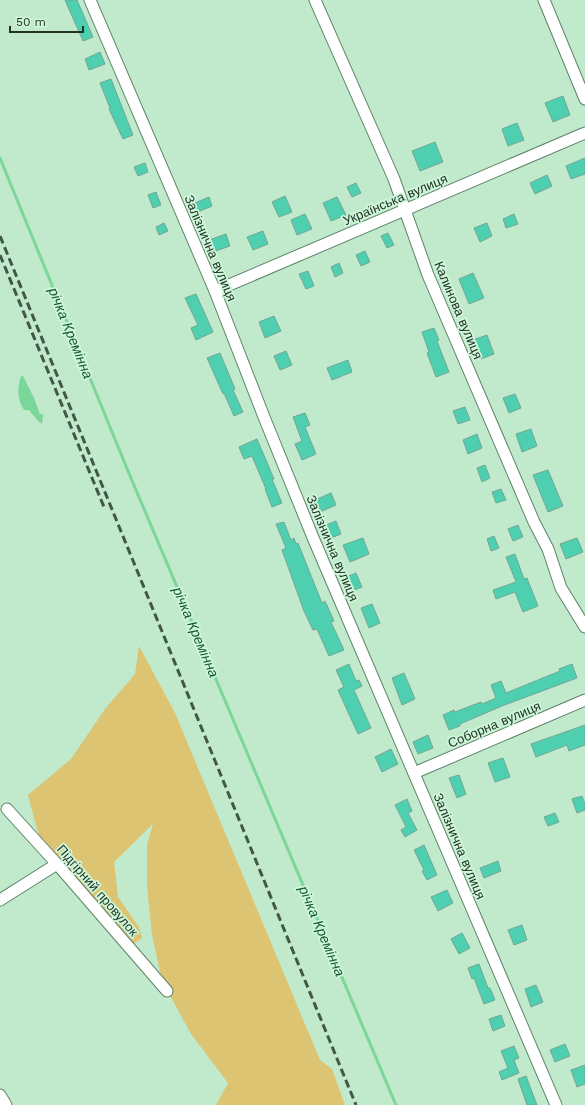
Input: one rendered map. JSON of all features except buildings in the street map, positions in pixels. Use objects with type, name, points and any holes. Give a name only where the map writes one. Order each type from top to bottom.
[{"type":"street","name":"Залізнична вулиця","points":[[90,0],[214,290],[314,540],[556,1105]]},
{"type":"street","name":"Калинова вулиця","points":[[316,0],[394,179],[404,211],[432,283],[534,522],[548,549],[561,588],[585,627]]},
{"type":"street","points":[[544,0],[585,99]]},
{"type":"street","name":"Українська вулиця","points":[[214,290],[404,211],[585,133]]},
{"type":"street","name":"Соборна вулиця","points":[[414,773],[585,700]]},
{"type":"street","name":"Підгірний провулок","points":[[7,809],[57,864],[167,991]]},
{"type":"street","points":[[0,900],[57,864]]},
{"type":"street","points":[[0,1096],[6,1105]]},
{"type":"shaded area","points":[[21,376],[23,376],[34,398],[40,414],[43,414],[42,424],[29,410],[24,410],[22,406],[18,393]]},
{"type":"shaded area","points":[[139,646],[175,713],[320,1060],[332,1069],[345,1105],[216,1105],[228,1083],[191,1034],[162,981],[152,935],[147,886],[147,845],[153,824],[114,862],[118,897],[139,927],[142,938],[132,945],[42,848],[28,795],[71,759],[105,709],[135,674]]},
{"type":"waterway","name":"річка Кремінна","points":[[0,158],[128,471],[396,1105]]},
{"type":"railway","points":[[0,236],[356,1105]]},
{"type":"railway","points":[[0,255],[104,507]]}]
